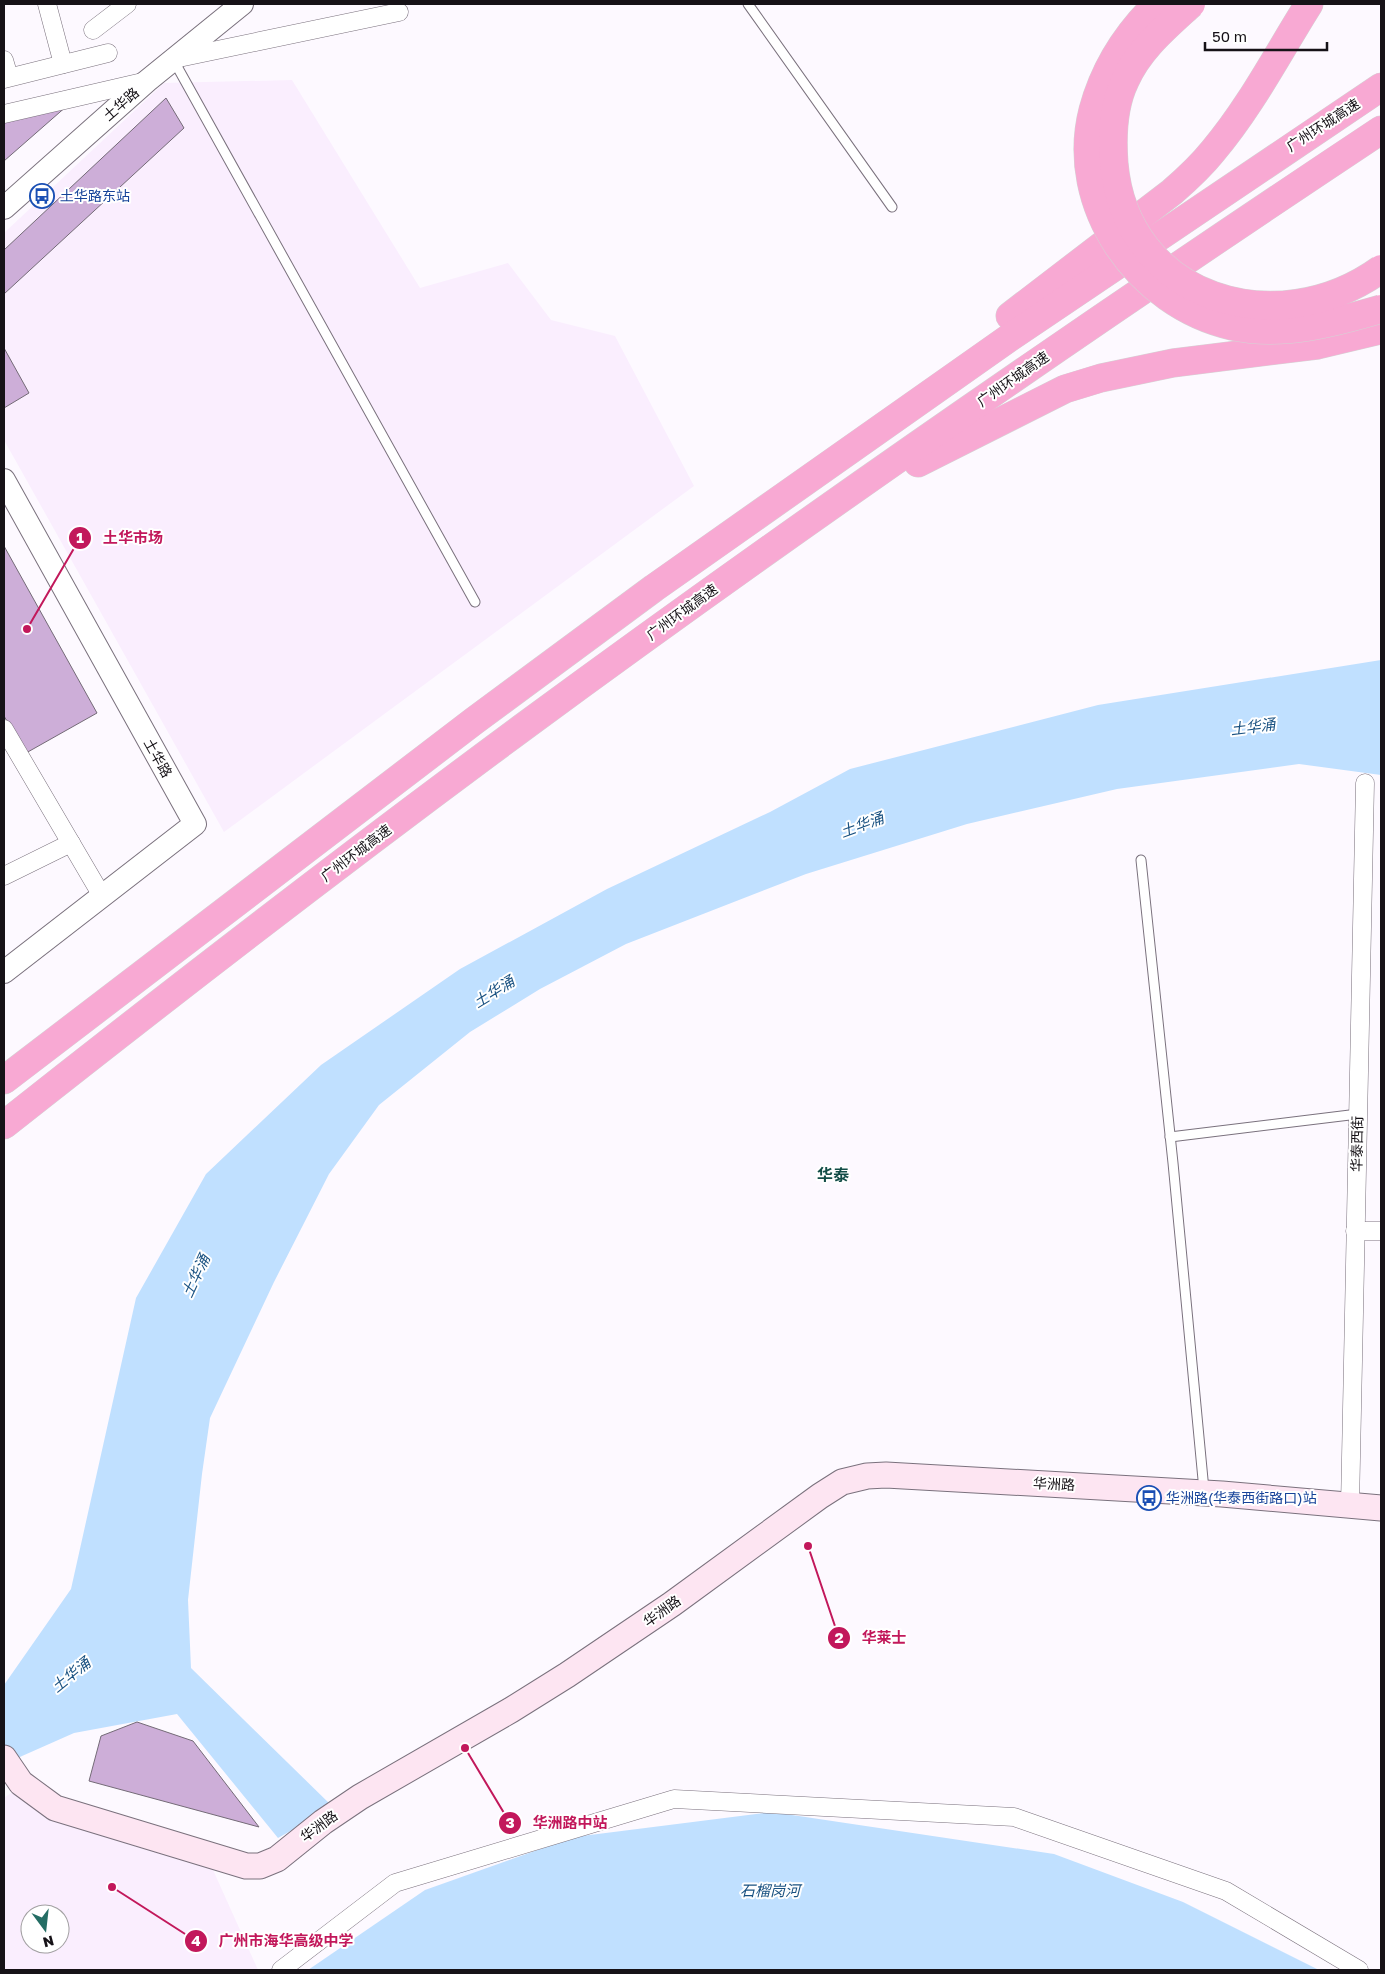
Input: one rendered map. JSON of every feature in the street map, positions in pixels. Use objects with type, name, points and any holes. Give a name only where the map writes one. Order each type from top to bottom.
[{"type":"highway","points":[[1157,4],[1125,41],[1108,69],[1093,111],[1089,135],[1092,182],[1099,206],[1107,227],[1131,264],[1163,295],[1183,308],[1232,326],[1258,330],[1311,327],[1381,309]]},
{"type":"highway","points":[[1190,4],[1148,45],[1134,64],[1124,82],[1118,102],[1113,146],[1115,172],[1126,215],[1140,240],[1159,261],[1195,288],[1211,296],[1254,306],[1279,306],[1323,297],[1352,286],[1381,269]]},
{"type":"highway","points":[[654,588],[1172,192],[1213,152],[1235,123],[1309,4]]},
{"type":"highway","name":"广州环城高速","points":[[4,1080],[458,733],[654,588],[1009,338],[1381,87]]},
{"type":"highway","name":"广州环城高速","points":[[4,1124],[214,960],[516,732],[686,609],[1062,344],[1381,130]]},
{"type":"highway","points":[[686,609],[850,502],[898,474],[960,440],[1065,389],[1101,378],[1173,363],[1318,346],[1381,330]]},
{"type":"main road","name":"华洲路","points":[[8,1770],[21,1783],[55,1808],[246,1866],[260,1866],[277,1859],[323,1822],[360,1797],[511,1710],[604,1651],[842,1482],[886,1474],[1204,1493],[1381,1508]]},
{"type":"street","points":[[48,4],[63,64]]},
{"type":"street","points":[[101,18],[127,4]]},
{"type":"street","name":"土华路","points":[[4,208],[147,81],[242,4]]},
{"type":"street","points":[[173,60],[399,12]]},
{"type":"street","points":[[4,60],[6,78],[108,54]]},
{"type":"street","points":[[4,114],[147,81]]},
{"type":"street","name":"土华路","points":[[4,480],[195,824],[4,972]]},
{"type":"street","points":[[4,729],[102,896]]},
{"type":"street","name":"华泰西街","points":[[1350,1506],[1365,783]]},
{"type":"street","points":[[4,876],[71,843]]},
{"type":"street","points":[[1355,1230],[1381,1231]]},
{"type":"street","points":[[281,1970],[395,1883],[674,1799],[1014,1817],[1226,1891],[1359,1970]]},
{"type":"lane","points":[[748,4],[892,207]]},
{"type":"lane","points":[[173,60],[476,602]]},
{"type":"lane","points":[[1141,860],[1204,1493]]},
{"type":"lane","points":[[1170,1137],[1358,1114]]},
{"type":"shaded area","points":[[292,80],[420,288],[508,263],[551,320],[615,336],[694,486],[224,832],[4,440],[4,233],[164,83]]},
{"type":"shaded area","points":[[15,1790],[209,1861],[258,1970],[4,1970],[4,1798]]},
{"type":"water","name":"土华涌","points":[[1381,660],[1381,775],[1299,764],[1117,789],[967,824],[806,874],[626,944],[540,989],[470,1032],[379,1105],[329,1174],[274,1282],[210,1418],[188,1600],[191,1668],[333,1807],[278,1838],[177,1714],[74,1733],[4,1764],[4,1685],[71,1589],[136,1298],[206,1174],[321,1065],[460,969],[607,889],[770,812],[850,769],[1098,705]]},
{"type":"water","name":"石榴岗河","points":[[772,1812],[1054,1854],[1183,1902],[1319,1970],[308,1970],[425,1890],[574,1837]]},
{"type":"building","points":[[166,98],[184,128],[4,294],[4,250]]},
{"type":"building","points":[[68,105],[4,161],[4,119]]},
{"type":"building","points":[[4,348],[29,393],[4,408]]},
{"type":"building","points":[[4,546],[97,713],[26,753],[4,716]]},
{"type":"building","points":[[137,1722],[193,1741],[259,1827],[89,1781],[101,1736]]},
{"type":"place","name":"土华路东站","points":[[42,196]]},
{"type":"place","name":"土华市场","points":[[27,629]]},
{"type":"place","name":"华洲路(华泰西街路口)站","points":[[1149,1498]]},
{"type":"place","name":"华莱士","points":[[808,1546]]},
{"type":"place","name":"华洲路中站","points":[[465,1748]]},
{"type":"place","name":"广州市海华高级中学","points":[[112,1887]]},
{"type":"district","name":"华泰","points":[[833,1175]]}]
